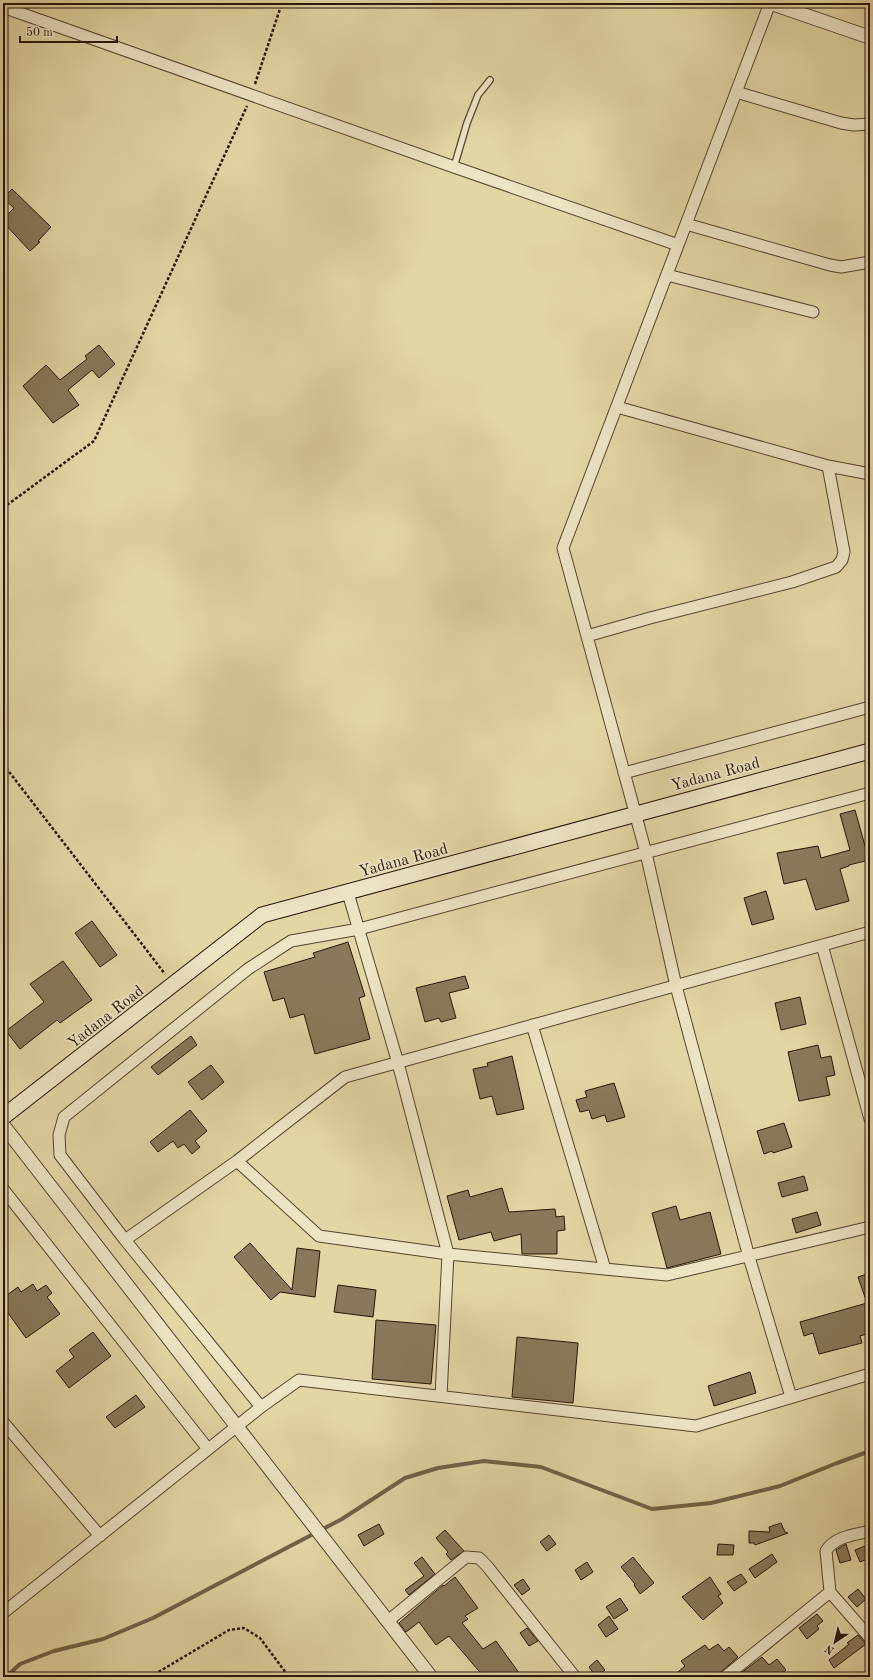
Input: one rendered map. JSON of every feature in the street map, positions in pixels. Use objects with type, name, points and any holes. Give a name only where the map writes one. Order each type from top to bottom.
[{"type":"main road","name":"Yadana Road","points":[[3,1117],[262,915],[870,751]]},
{"type":"street","points":[[791,1396],[749,1257],[676,986],[646,853],[563,548],[770,3],[866,36],[870,36]]},
{"type":"street","points":[[3,7],[454,167],[678,244]]},
{"type":"street","points":[[736,92],[841,123],[854,125],[870,124]]},
{"type":"street","points":[[686,224],[830,265],[841,267],[870,262]]},
{"type":"street","points":[[667,275],[813,312]]},
{"type":"street","points":[[616,407],[828,466],[870,474]]},
{"type":"street","points":[[587,636],[650,618],[792,582],[836,567],[842,560],[844,552],[828,466]]},
{"type":"street","points":[[624,773],[870,707]]},
{"type":"street","points":[[261,1407],[125,1240],[60,1154],[59,1135],[64,1117],[248,969],[291,941],[359,930],[870,793]]},
{"type":"street","points":[[348,893],[398,1063],[448,1254],[441,1396]]},
{"type":"street","points":[[125,1240],[237,1160],[345,1076],[398,1063],[870,932]]},
{"type":"street","points":[[822,945],[870,1119]]},
{"type":"street","points":[[532,1025],[605,1269]]},
{"type":"street","points":[[3,1125],[431,1677]]},
{"type":"street","points":[[237,1160],[319,1236],[448,1254],[667,1275],[749,1257],[870,1227]]},
{"type":"street","points":[[3,1189],[208,1449]]},
{"type":"street","points":[[3,1613],[261,1407],[299,1380],[696,1426],[791,1396],[870,1374]]},
{"type":"street","points":[[3,1423],[100,1536]]},
{"type":"street","points":[[870,1531],[840,1539],[829,1546],[826,1551],[830,1592],[870,1638]]},
{"type":"street","points":[[388,1621],[466,1557],[479,1558],[487,1566],[575,1677]]},
{"type":"street","points":[[725,1677],[830,1592]]},
{"type":"lane","points":[[454,167],[467,123],[478,96],[490,80]]},
{"type":"path","points":[[3,508],[94,441],[251,95],[282,3]]},
{"type":"path","points":[[3,764],[174,985]]},
{"type":"path","points":[[150,1677],[228,1630],[244,1628],[260,1638],[289,1677]]},
{"type":"building","points":[[12,189],[51,227],[38,241],[40,242],[30,251],[3,222],[3,219],[14,208],[3,198]]},
{"type":"building","points":[[99,345],[115,364],[99,378],[92,370],[68,390],[79,405],[53,423],[23,386],[46,365],[60,380],[87,359],[85,356]]},
{"type":"building","points":[[855,810],[869,860],[840,869],[849,901],[816,910],[806,879],[784,884],[777,853],[818,846],[821,858],[850,850],[840,814]]},
{"type":"building","points":[[766,891],[774,919],[752,925],[744,898]]},
{"type":"building","points":[[92,921],[117,955],[100,967],[75,933]]},
{"type":"building","points":[[348,942],[365,996],[359,998],[370,1039],[315,1054],[304,1014],[290,1018],[284,998],[273,1001],[264,972],[315,957],[313,953]]},
{"type":"building","points":[[63,961],[92,1000],[60,1023],[57,1020],[20,1049],[6,1031],[44,1002],[30,984]]},
{"type":"building","points":[[465,976],[469,988],[449,993],[456,1018],[441,1022],[439,1018],[425,1022],[416,988]]},
{"type":"building","points":[[800,997],[806,1024],[781,1030],[775,1003]]},
{"type":"building","points":[[191,1036],[197,1045],[158,1075],[151,1067]]},
{"type":"building","points":[[818,1045],[821,1058],[831,1056],[835,1075],[826,1077],[830,1095],[799,1101],[788,1052]]},
{"type":"building","points":[[512,1056],[524,1109],[497,1115],[492,1096],[480,1099],[473,1069],[488,1066],[487,1063]]},
{"type":"building","points":[[211,1065],[224,1082],[202,1100],[188,1082]]},
{"type":"building","points":[[614,1083],[625,1117],[607,1122],[605,1115],[592,1119],[589,1110],[580,1112],[576,1100],[587,1097],[585,1091]]},
{"type":"building","points":[[190,1110],[207,1131],[195,1141],[200,1147],[192,1154],[184,1144],[178,1148],[173,1141],[158,1152],[150,1142]]},
{"type":"building","points":[[784,1123],[792,1147],[773,1153],[772,1151],[764,1154],[757,1131]]},
{"type":"building","points":[[804,1176],[808,1190],[782,1197],[778,1183]]},
{"type":"building","points":[[502,1188],[509,1212],[555,1209],[556,1217],[564,1216],[565,1230],[557,1231],[557,1254],[522,1254],[521,1234],[494,1241],[491,1232],[459,1240],[447,1196],[468,1190],[470,1197]]},
{"type":"building","points":[[676,1206],[680,1220],[710,1212],[721,1254],[667,1268],[652,1213]]},
{"type":"building","points":[[817,1212],[821,1225],[796,1233],[792,1219]]},
{"type":"building","points":[[250,1243],[292,1290],[297,1248],[320,1251],[315,1297],[280,1292],[271,1300],[234,1257]]},
{"type":"building","points":[[870,1273],[870,1333],[860,1336],[862,1343],[819,1354],[813,1333],[804,1336],[800,1322],[867,1303],[858,1277]]},
{"type":"building","points":[[33,1284],[37,1291],[46,1285],[52,1293],[47,1297],[60,1314],[26,1338],[3,1306],[3,1298],[18,1287],[21,1292]]},
{"type":"building","points":[[338,1285],[376,1290],[373,1317],[334,1312]]},
{"type":"building","points":[[376,1320],[436,1325],[431,1384],[372,1379]]},
{"type":"building","points":[[93,1332],[111,1356],[69,1388],[56,1371],[74,1357],[69,1350]]},
{"type":"building","points":[[517,1337],[578,1343],[573,1403],[512,1397]]},
{"type":"building","points":[[750,1372],[756,1393],[714,1406],[708,1386]]},
{"type":"building","points":[[136,1395],[145,1407],[115,1428],[106,1417]]},
{"type":"building","points":[[781,1523],[785,1532],[788,1533],[755,1545],[754,1543],[749,1543],[749,1531],[770,1532],[769,1527]]},
{"type":"building","points":[[379,1524],[384,1534],[364,1546],[358,1535]]},
{"type":"building","points":[[445,1530],[464,1551],[451,1560],[446,1554],[448,1552],[436,1538]]},
{"type":"building","points":[[549,1535],[556,1544],[547,1551],[540,1542]]},
{"type":"building","points":[[718,1544],[734,1545],[733,1555],[717,1555]]},
{"type":"building","points":[[846,1544],[851,1560],[840,1563],[836,1550]]},
{"type":"building","points":[[870,1544],[870,1558],[860,1562],[855,1550]]},
{"type":"building","points":[[772,1554],[777,1562],[755,1578],[749,1569]]},
{"type":"building","points":[[422,1557],[435,1574],[409,1595],[405,1590],[424,1576],[414,1563]]},
{"type":"building","points":[[633,1557],[654,1583],[640,1594],[634,1585],[635,1584],[621,1567]]},
{"type":"building","points":[[587,1562],[593,1572],[581,1580],[575,1570]]},
{"type":"building","points":[[741,1574],[747,1582],[734,1591],[727,1582]]},
{"type":"building","points":[[455,1577],[478,1608],[465,1616],[468,1619],[462,1623],[483,1649],[496,1641],[522,1677],[484,1677],[449,1636],[436,1645],[419,1622],[406,1632],[399,1623],[443,1585],[444,1586]]},
{"type":"building","points":[[710,1577],[721,1594],[718,1596],[723,1603],[703,1620],[682,1597]]},
{"type":"building","points":[[523,1579],[530,1589],[522,1595],[514,1585]]},
{"type":"building","points":[[858,1589],[866,1599],[857,1607],[848,1597]]},
{"type":"building","points":[[620,1598],[628,1610],[614,1619],[606,1607]]},
{"type":"building","points":[[817,1614],[823,1621],[817,1626],[819,1629],[807,1639],[799,1628]]},
{"type":"building","points":[[609,1616],[618,1629],[606,1637],[598,1625]]},
{"type":"building","points":[[527,1628],[538,1641],[529,1646],[520,1633]]},
{"type":"building","points":[[858,1635],[866,1644],[834,1668],[829,1660]]},
{"type":"building","points":[[718,1644],[724,1651],[729,1647],[738,1657],[717,1677],[672,1677],[685,1666],[681,1661],[705,1645],[709,1650]]},
{"type":"building","points":[[762,1657],[769,1665],[777,1659],[786,1670],[777,1677],[736,1677]]},
{"type":"building","points":[[597,1660],[605,1670],[596,1677],[589,1667]]},
{"type":"waterway","points":[[6,1677],[20,1664],[54,1651],[103,1639],[153,1618],[342,1519],[405,1478],[438,1468],[484,1461],[541,1467],[652,1509],[711,1503],[780,1486],[870,1451]]}]
